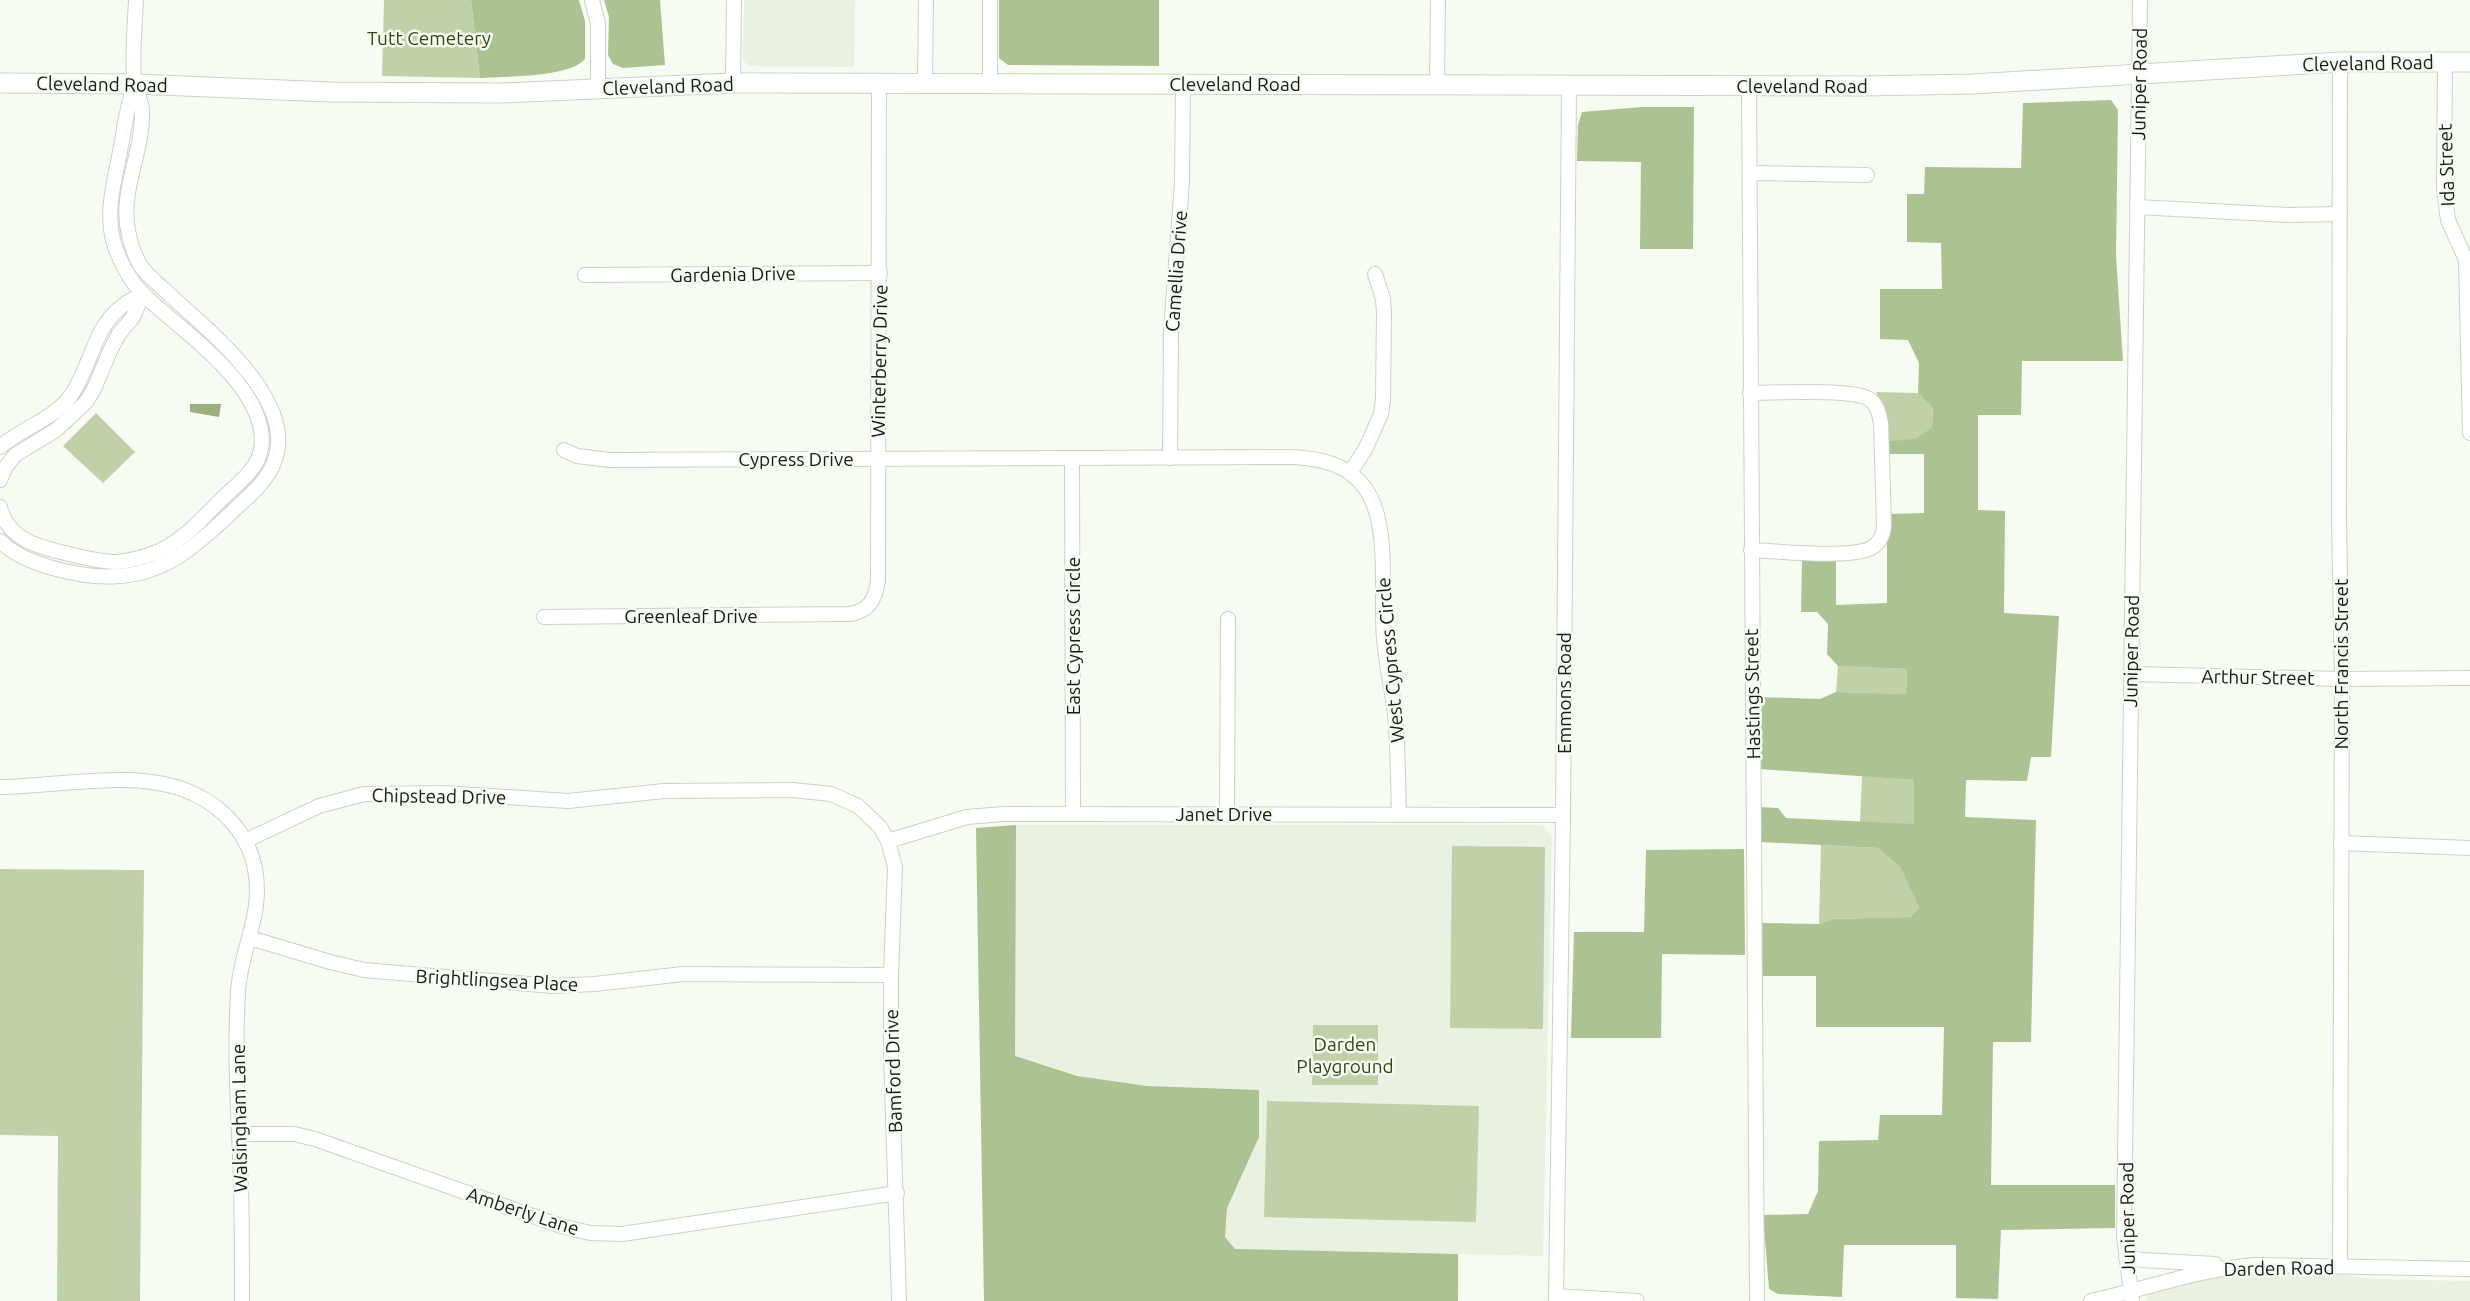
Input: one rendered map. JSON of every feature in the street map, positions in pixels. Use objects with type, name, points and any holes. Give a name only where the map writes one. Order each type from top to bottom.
[{"type":"main road","name":"Cleveland Road","points":[[0,83],[135,84],[417,93],[500,93],[733,83],[1973,85],[2340,62],[2470,62]]},
{"type":"street","points":[[0,541],[21,556],[94,576],[113,577],[146,572],[165,565],[195,547],[258,487],[274,464],[279,439],[278,427],[253,378],[215,337],[150,277],[134,252],[126,219],[142,109],[135,84],[136,0]]},
{"type":"street","points":[[592,0],[598,24],[598,88]]},
{"type":"street","points":[[733,83],[734,0]]},
{"type":"street","points":[[925,83],[926,0]]},
{"type":"street","points":[[989,83],[990,0]]},
{"type":"street","points":[[1437,85],[1438,0]]},
{"type":"street","name":"Juniper Road","points":[[2131,1296],[2126,1257],[2140,0]]},
{"type":"street","name":"North Francis Street","points":[[2340,62],[2340,1266]]},
{"type":"street","name":"Ida Street","points":[[2445,62],[2444,190],[2450,227],[2466,260],[2470,433]]},
{"type":"street","name":"Winterberry Drive","points":[[839,615],[867,608],[876,592],[880,83]]},
{"type":"street","name":"Camellia Drive","points":[[1170,458],[1171,331],[1182,183],[1184,83]]},
{"type":"street","points":[[0,507],[11,530],[27,542],[97,560],[130,560],[158,551],[180,539],[245,477],[255,465],[260,453],[262,429],[240,387],[202,346],[143,294],[116,251],[110,220],[112,186],[126,110],[135,84]]},
{"type":"street","name":"Emmons Road","points":[[1556,1299],[1569,85]]},
{"type":"street","name":"Hastings Street","points":[[1749,86],[1757,1301]]},
{"type":"street","points":[[1751,173],[1867,175]]},
{"type":"street","points":[[2137,207],[2288,215],[2340,214]]},
{"type":"street","name":"Gardenia Drive","points":[[585,275],[880,273]]},
{"type":"street","points":[[1350,473],[1375,431],[1383,400],[1384,313],[1376,274]]},
{"type":"street","points":[[0,447],[55,411],[69,397],[104,328],[118,308],[143,294]]},
{"type":"street","points":[[0,480],[15,455],[57,430],[86,402],[110,351],[133,317],[143,294]]},
{"type":"street","points":[[1750,393],[1848,393],[1871,400],[1878,410],[1881,423],[1884,526],[1881,540],[1871,548],[1846,553],[1751,550]]},
{"type":"street","name":"Cypress Drive","points":[[564,450],[577,456],[610,460],[1314,459],[1336,465],[1350,473]]},
{"type":"street","name":"East Cypress Circle","points":[[1072,458],[1073,814]]},
{"type":"street","name":"West Cypress Circle","points":[[1350,473],[1364,487],[1379,519],[1383,629],[1395,712],[1399,815]]},
{"type":"street","name":"Greenleaf Drive","points":[[544,617],[839,615]]},
{"type":"street","points":[[1227,814],[1228,619]]},
{"type":"street","name":"Arthur Street","points":[[2131,674],[2342,679],[2470,678]]},
{"type":"street","points":[[0,787],[113,781],[161,783],[197,794],[235,825],[255,866],[258,893],[250,938]]},
{"type":"street","name":"Chipstead Drive","points":[[245,841],[319,806],[364,794],[444,793],[568,801],[664,791],[730,790],[793,790],[831,794],[858,806],[870,816],[888,841]]},
{"type":"street","name":"Janet Drive","points":[[888,841],[967,817],[1004,814],[1563,815]]},
{"type":"street","name":"Bamford Drive","points":[[888,841],[895,867],[891,1054],[899,1301]]},
{"type":"street","points":[[2340,843],[2470,848]]},
{"type":"street","name":"Brightlingsea Place","points":[[250,938],[364,970],[552,986],[683,974],[891,975]]},
{"type":"street","name":"Walsingham Lane","points":[[242,1301],[238,991],[250,938]]},
{"type":"street","name":"Amberly Lane","points":[[239,1134],[294,1134],[315,1139],[561,1226],[590,1233],[622,1234],[897,1193]]},
{"type":"street","points":[[2126,1257],[2163,1262],[2255,1265]]},
{"type":"street","name":"Darden Road","points":[[2091,1301],[2131,1296],[2206,1271],[2255,1265],[2470,1269]]},
{"type":"street","points":[[1556,1299],[1637,1301]]},
{"type":"shaded area","points":[[471,0],[579,0],[585,21],[585,59],[565,70],[551,73],[480,78]]},
{"type":"shaded area","points":[[604,0],[660,0],[665,65],[623,68],[613,64],[608,55],[609,17]]},
{"type":"shaded area","points":[[744,0],[855,0],[854,67],[748,66],[743,60]]},
{"type":"shaded area","points":[[999,0],[1159,0],[1159,66],[1008,65],[999,58]]},
{"type":"shaded area","points":[[2111,100],[2118,110],[2116,256],[2123,361],[2022,361],[2021,415],[1978,415],[1978,510],[2005,511],[2004,613],[2059,616],[2051,757],[2031,757],[2027,781],[1966,780],[1965,817],[2036,820],[2031,1042],[1993,1042],[1991,1185],[2115,1185],[2115,1228],[2001,1230],[1998,1299],[1956,1298],[1956,1245],[1844,1245],[1842,1297],[1778,1294],[1769,1289],[1763,1215],[1808,1214],[1818,1191],[1819,1141],[1878,1140],[1880,1115],[1942,1115],[1944,1027],[1816,1027],[1816,976],[1762,976],[1761,923],[1819,924],[1834,919],[1911,917],[1919,908],[1900,867],[1878,848],[1761,842],[1760,807],[1778,808],[1786,818],[1914,824],[1914,780],[1760,769],[1759,697],[1820,699],[1836,692],[1906,694],[1907,669],[1838,666],[1827,654],[1828,624],[1817,612],[1801,612],[1802,558],[1836,558],[1836,605],[1887,603],[1887,514],[1924,513],[1924,454],[1888,454],[1887,441],[1916,439],[1932,427],[1933,408],[1918,393],[1919,363],[1908,340],[1880,339],[1880,289],[1942,289],[1941,243],[1907,242],[1907,194],[1924,194],[1925,167],[2021,168],[2023,103]]},
{"type":"shaded area","points":[[1642,107],[1694,107],[1693,249],[1640,249],[1641,162],[1577,161],[1578,125],[1582,112]]},
{"type":"shaded area","points":[[190,404],[221,404],[219,417],[190,412]]},
{"type":"shaded area","points":[[1016,825],[1542,825],[1552,836],[1543,1256],[1459,1254],[1458,1301],[984,1301],[976,828]]},
{"type":"shaded area","points":[[1016,825],[1015,1056],[1077,1076],[1147,1086],[1259,1090],[1259,1137],[1227,1208],[1225,1237],[1235,1249],[1458,1254],[1458,1301],[984,1301],[976,828]]},
{"type":"shaded area","points":[[1744,849],[1745,955],[1662,954],[1661,1038],[1571,1038],[1574,932],[1644,932],[1646,850]]},
{"type":"shaded area","points":[[2224,1273],[2336,1274],[2371,1279],[2470,1281],[2470,1301],[2144,1301],[2152,1292]]},
{"type":"green space","name":"Tutt Cemetery","points":[[384,0],[471,0],[480,78],[382,76]]},
{"type":"green space","points":[[1876,392],[1918,393],[1933,408],[1932,427],[1916,440],[1887,441],[1886,414]]},
{"type":"green space","points":[[96,413],[135,452],[103,483],[63,446]]},
{"type":"green space","points":[[1838,666],[1907,669],[1906,694],[1836,692]]},
{"type":"green space","points":[[1862,776],[1914,780],[1914,825],[1860,822]]},
{"type":"green space","points":[[1821,845],[1878,848],[1900,867],[1919,908],[1912,917],[1834,919],[1819,924]]},
{"type":"green space","points":[[1452,846],[1545,847],[1543,1029],[1450,1028]]},
{"type":"green space","points":[[0,869],[144,870],[140,1301],[57,1301],[58,1136],[0,1135]]},
{"type":"green space","name":"Darden Playground","points":[[1313,1025],[1378,1025],[1378,1085],[1312,1085]]},
{"type":"green space","points":[[1267,1101],[1479,1106],[1476,1222],[1264,1217]]}]
